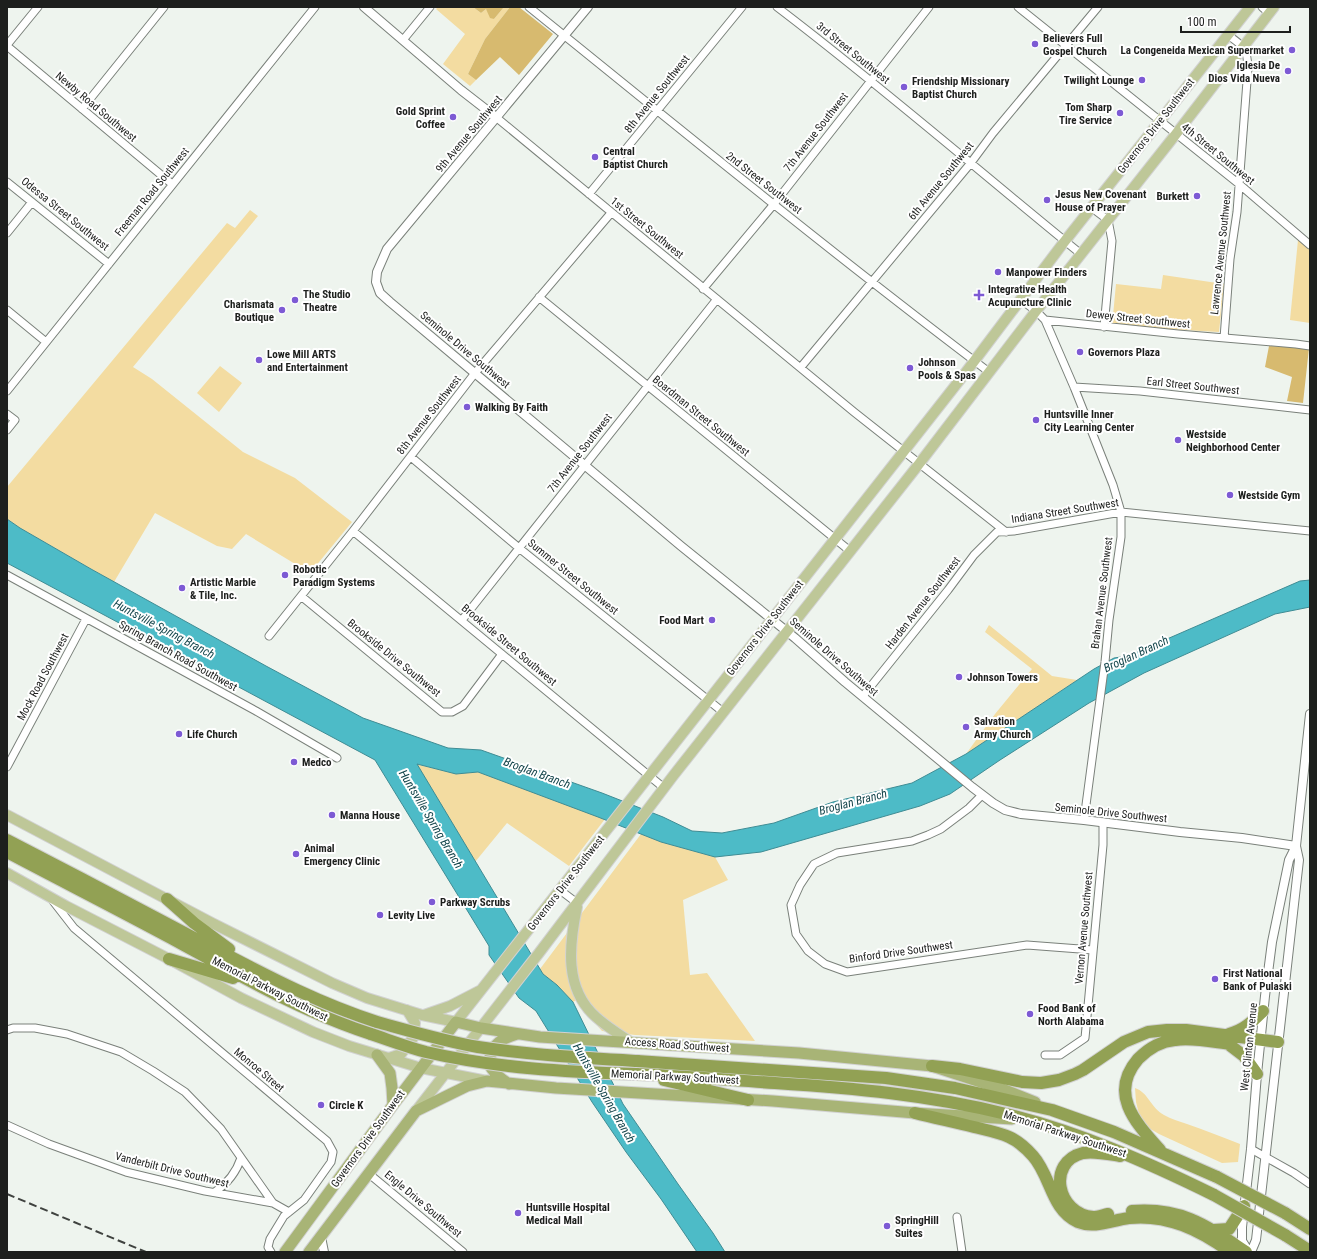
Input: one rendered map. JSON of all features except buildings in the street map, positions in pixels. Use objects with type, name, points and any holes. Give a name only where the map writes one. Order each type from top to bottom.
[{"type":"highway","name":"Memorial Parkway Southwest","points":[[7,840],[113,894],[259,972],[309,996],[377,1022],[437,1038],[527,1053],[886,1078],[955,1088],[1052,1110],[1114,1132],[1217,1177],[1310,1229]]},
{"type":"highway","name":"Memorial Parkway Southwest","points":[[7,852],[306,1010],[371,1034],[426,1051],[488,1063],[524,1068],[683,1076],[841,1088],[897,1094],[963,1104],[1028,1120],[1136,1157],[1214,1195],[1286,1235],[1310,1251]]},
{"type":"highway","points":[[167,899],[194,923],[259,972]]},
{"type":"highway","points":[[169,959],[259,986]]},
{"type":"highway","points":[[1162,1152],[1139,1126],[1128,1106],[1124,1090],[1132,1067],[1148,1050],[1169,1041],[1182,1039],[1226,1039],[1245,1028],[1263,1011]]},
{"type":"highway","name":"Access Road Southwest","points":[[456,1022],[481,1028],[540,1037],[799,1053],[932,1066],[1005,1090],[1052,1110]]},
{"type":"highway","name":"Governors Drive Southwest","points":[[285,1252],[393,1104],[456,1022]]},
{"type":"highway","points":[[932,1066],[960,1069],[1022,1082],[1041,1083],[1059,1080],[1075,1074],[1124,1042],[1148,1032],[1186,1030],[1226,1039],[1277,1045]]},
{"type":"highway","points":[[510,1084],[495,1073],[491,1068],[490,1058],[496,1044],[508,1036],[520,1033]]},
{"type":"highway","points":[[1226,1039],[1244,1056],[1257,1074]]},
{"type":"highway","points":[[377,1054],[390,1073],[393,1104]]},
{"type":"highway","points":[[640,1074],[748,1100]]},
{"type":"highway","points":[[416,1111],[467,1086],[488,1081],[556,1088],[1028,1120]]},
{"type":"highway","name":"Governors Drive Southwest","points":[[309,1252],[416,1111]]},
{"type":"highway","points":[[915,1113],[998,1133],[1016,1141],[1028,1150],[1038,1162],[1060,1207],[1077,1221],[1093,1225],[1128,1218],[1166,1220],[1198,1231],[1213,1239],[1230,1252]]},
{"type":"highway","points":[[1136,1157],[1086,1152],[1074,1157],[1064,1167],[1060,1176],[1060,1188],[1063,1198],[1074,1211],[1093,1217],[1127,1211],[1157,1210],[1188,1217],[1214,1230],[1249,1252]]},
{"type":"highway","points":[[1214,1230],[1229,1229],[1244,1206]]},
{"type":"main road","name":"Governors Drive Southwest","points":[[456,1022],[499,970],[708,700],[904,452],[1020,299],[1250,7]]},
{"type":"main road","name":"Governors Drive Southwest","points":[[416,1111],[445,1072],[539,954],[629,833],[786,631],[919,464],[1036,311],[1176,134],[1244,46],[1268,9]]},
{"type":"main road","points":[[7,815],[332,983],[367,998],[422,1016],[448,1007],[484,988]]},
{"type":"main road","name":"Memorial Parkway Southwest","points":[[7,873],[241,998],[312,1032],[421,1068],[445,1072]]},
{"type":"main road","points":[[577,903],[571,947],[571,966],[579,995],[596,1017],[632,1043]]},
{"type":"main road","points":[[389,1058],[402,1054],[413,1038],[415,1023],[407,1010]]},
{"type":"main road","name":"Access Road Southwest","points":[[422,1016],[456,1022]]},
{"type":"main road","points":[[445,1072],[488,1081]]},
{"type":"street","points":[[7,46],[38,7]]},
{"type":"street","points":[[82,109],[164,7]]},
{"type":"street","name":"Freeman Road Southwest","points":[[7,391],[314,7]]},
{"type":"street","name":"1st Street Southwest","points":[[364,7],[461,90],[919,464]]},
{"type":"street","points":[[403,40],[430,7]]},
{"type":"street","name":"2nd Street Southwest","points":[[529,7],[871,282],[989,372]]},
{"type":"street","name":"9th Avenue Southwest","points":[[376,280],[376,272],[387,249],[588,7]]},
{"type":"street","name":"8th Avenue Southwest","points":[[589,194],[742,7]]},
{"type":"street","name":"3rd Street Southwest","points":[[777,7],[870,81],[1081,254]]},
{"type":"street","name":"7th Avenue Southwest","points":[[703,289],[774,204],[929,7]]},
{"type":"street","name":"4th Street Southwest","points":[[1018,7],[1239,184],[1310,245]]},
{"type":"street","name":"6th Avenue Southwest","points":[[801,367],[1098,7]]},
{"type":"street","points":[[1228,35],[1244,46]]},
{"type":"street","name":"Newby Road Southwest","points":[[7,46],[172,184]]},
{"type":"street","name":"Lawrence Avenue Southwest","points":[[1224,338],[1230,259],[1237,212],[1248,68],[1247,55],[1244,46]]},
{"type":"street","name":"Odessa Street Southwest","points":[[7,182],[109,264]]},
{"type":"street","points":[[7,233],[32,202]]},
{"type":"street","points":[[1092,208],[1108,220],[1112,241],[1104,327]]},
{"type":"street","name":"8th Avenue Southwest","points":[[269,636],[354,531],[475,373],[611,213]]},
{"type":"street","name":"Seminole Drive Southwest","points":[[376,280],[380,293],[390,302],[681,546],[772,619],[944,764],[982,795],[1006,810],[1021,814],[1242,838],[1296,846]]},
{"type":"street","name":"Boardman Street Southwest","points":[[539,297],[850,551]]},
{"type":"street","name":"7th Avenue Southwest","points":[[462,620],[717,299]]},
{"type":"street","points":[[1020,299],[1045,320]]},
{"type":"street","points":[[7,310],[46,342]]},
{"type":"street","name":"Dewey Street Southwest","points":[[1045,320],[1104,327],[1310,346]]},
{"type":"street","name":"Brahan Avenue Southwest","points":[[1045,320],[1074,387],[1113,485],[1120,512],[1121,537],[1084,820]]},
{"type":"street","name":"Earl Street Southwest","points":[[1074,387],[1140,391],[1310,410]]},
{"type":"street","points":[[7,414],[15,420],[7,430]]},
{"type":"street","name":"Summer Street Southwest","points":[[411,457],[519,548],[723,712]]},
{"type":"street","name":"Indiana Street Southwest","points":[[919,464],[1006,532],[1120,512],[1310,531]]},
{"type":"street","name":"Brookside Street Southwest","points":[[354,531],[664,788]]},
{"type":"street","name":"Harden Avenue Southwest","points":[[863,696],[948,590],[974,555],[997,532],[1006,532]]},
{"type":"street","name":"Spring Branch Road Southwest","points":[[7,575],[256,711],[337,758]]},
{"type":"street","name":"Brookside Drive Southwest","points":[[301,596],[442,712],[452,712],[462,706],[502,654]]},
{"type":"street","name":"Mock Road Southwest","points":[[7,767],[86,619]]},
{"type":"street","name":"West Clinton Avenue","points":[[1296,846],[1289,860],[1272,942],[1263,1011],[1251,1149],[1244,1206],[1242,1241],[1249,1252],[1256,1240],[1299,860],[1296,846],[1310,714]]},
{"type":"street","name":"Binford Drive Southwest","points":[[982,795],[969,808],[941,830],[912,841],[837,854],[814,864],[800,885],[791,906],[796,934],[808,952],[825,964],[847,972],[1026,945],[1093,950]]},
{"type":"street","name":"Vernon Avenue Southwest","points":[[1045,1055],[1060,1055],[1085,1038],[1103,845],[1103,822]]},
{"type":"street","points":[[560,890],[577,903]]},
{"type":"street","name":"Monroe Street","points":[[49,896],[74,928],[327,1141],[331,1146],[334,1152],[331,1162],[304,1200],[284,1216],[270,1239],[268,1247],[271,1252]]},
{"type":"street","points":[[74,928],[77,919],[83,914]]},
{"type":"street","points":[[7,1030],[13,1028],[35,1028],[67,1034],[121,1052],[153,1071],[185,1092],[221,1129],[273,1203]]},
{"type":"street","name":"Vanderbilt Drive Southwest","points":[[7,1125],[49,1144],[126,1172],[237,1198],[273,1203],[289,1212]]},
{"type":"street","points":[[1251,1149],[1310,1184]]},
{"type":"street","points":[[215,1192],[227,1183],[238,1168],[241,1158]]},
{"type":"street","name":"Engle Drive Southwest","points":[[368,1173],[463,1252]]},
{"type":"street","points":[[957,1217],[962,1252]]},
{"type":"street","points":[[321,1237],[324,1252]]},
{"type":"shaded area","points":[[438,7],[473,7],[481,13],[486,9],[494,19],[504,7],[510,7],[485,39],[468,74],[476,80],[470,86],[443,64],[465,34],[436,9]]},
{"type":"shaded area","points":[[473,7],[504,7],[494,19],[490,18],[486,9],[481,13]]},
{"type":"shaded area","points":[[510,7],[519,7],[553,34],[519,75],[500,57],[476,80],[468,74],[485,39]]},
{"type":"shaded area","points":[[250,210],[258,216],[133,367],[152,379],[243,452],[295,478],[352,522],[310,573],[246,534],[232,549],[217,546],[155,513],[114,582],[7,519],[7,487],[227,223],[235,228]]},
{"type":"shaded area","points":[[1298,240],[1310,249],[1310,323],[1290,320]]},
{"type":"shaded area","points":[[1163,275],[1224,284],[1219,332],[1112,326],[1116,284],[1161,289]]},
{"type":"shaded area","points":[[1269,346],[1309,348],[1303,403],[1287,401],[1292,377],[1265,367]]},
{"type":"shaded area","points":[[220,366],[242,383],[219,412],[197,393]]},
{"type":"shaded area","points":[[989,625],[1052,676],[1077,680],[966,754],[995,714],[1032,669],[985,632]]},
{"type":"shaded area","points":[[416,764],[456,774],[478,772],[605,819],[569,866],[507,823],[475,862]]},
{"type":"shaded area","points":[[641,834],[661,842],[715,857],[728,880],[683,900],[690,975],[707,973],[755,1041],[635,1035],[602,1031],[586,1013],[578,999],[573,1002],[557,985],[543,974],[540,969]]},
{"type":"shaded area","points":[[1135,1088],[1143,1093],[1164,1115],[1240,1144],[1238,1162],[1222,1163],[1147,1127],[1139,1114]]},
{"type":"water","points":[[7,519],[91,569],[363,718],[448,748],[481,750],[602,793],[663,817],[692,831],[722,833],[774,823],[833,802],[912,783],[966,754],[1094,669],[1114,658],[1128,656],[1300,581],[1310,580],[1310,607],[1275,614],[1144,673],[1089,703],[950,794],[920,806],[761,852],[715,857],[661,842],[478,772],[456,774],[417,764],[543,974],[557,985],[573,1002],[623,1104],[725,1252],[697,1252],[592,1102],[536,1011],[519,998],[489,955],[489,946],[375,760],[7,563]]},
{"type":"railway","points":[[7,1194],[146,1252]]},
{"type":"place","name":"Believers Full Gospel Church","points":[[1035,44]]},
{"type":"place","name":"La Congeneida Mexican Supermarket","points":[[1292,50]]},
{"type":"place","name":"Iglesia De Dios Vida Nueva","points":[[1288,71]]},
{"type":"place","name":"Twilight Lounge","points":[[1142,80]]},
{"type":"place","name":"Friendship Missionary Baptist Church","points":[[904,87]]},
{"type":"place","name":"Tom Sharp Tire Service","points":[[1120,113]]},
{"type":"place","name":"Gold Sprint Coffee","points":[[453,117]]},
{"type":"place","name":"Central Baptist Church","points":[[595,157]]},
{"type":"place","name":"Burkett","points":[[1197,196]]},
{"type":"place","name":"Jesus New Covenant House of Prayer","points":[[1047,200]]},
{"type":"place","name":"Manpower Finders","points":[[998,272]]},
{"type":"place","name":"Integrative Health Acupuncture Clinic","points":[[979,295]]},
{"type":"place","name":"The Studio Theatre","points":[[295,300]]},
{"type":"place","name":"Charismata Boutique","points":[[282,310]]},
{"type":"place","name":"Governors Plaza","points":[[1080,352]]},
{"type":"place","name":"Lowe Mill ARTS and Entertainment","points":[[259,360]]},
{"type":"place","name":"Johnson Pools & Spas","points":[[910,368]]},
{"type":"place","name":"Walking By Faith","points":[[467,407]]},
{"type":"place","name":"Huntsville Inner City Learning Center","points":[[1036,420]]},
{"type":"place","name":"Westside Neighborhood Center","points":[[1178,440]]},
{"type":"place","name":"Westside Gym","points":[[1230,495]]},
{"type":"place","name":"Robotic Paradigm Systems","points":[[285,575]]},
{"type":"place","name":"Artistic Marble & Tile, Inc.","points":[[182,588]]},
{"type":"place","name":"Food Mart","points":[[712,620]]},
{"type":"place","name":"Johnson Towers","points":[[959,677]]},
{"type":"place","name":"Salvation Army Church","points":[[966,727]]},
{"type":"place","name":"Life Church","points":[[179,734]]},
{"type":"place","name":"Medco","points":[[294,762]]},
{"type":"place","name":"Manna House","points":[[332,815]]},
{"type":"place","name":"Animal Emergency Clinic","points":[[296,854]]},
{"type":"place","name":"Parkway Scrubs","points":[[432,902]]},
{"type":"place","name":"Levity Live","points":[[380,915]]},
{"type":"place","name":"First National Bank of Pulaski","points":[[1215,979]]},
{"type":"place","name":"Food Bank of North Alabama","points":[[1030,1014]]},
{"type":"place","name":"Circle K","points":[[321,1105]]},
{"type":"place","name":"Huntsville Hospital Medical Mall","points":[[518,1213]]},
{"type":"place","name":"SpringHill Suites","points":[[887,1226]]},
{"type":"water label","name":"Huntsville Spring Branch","points":[[164,629]]},
{"type":"water label","name":"Broglan Branch","points":[[1136,654]]},
{"type":"water label","name":"Broglan Branch","points":[[537,773]]},
{"type":"water label","name":"Broglan Branch","points":[[853,802]]},
{"type":"water label","name":"Huntsville Spring Branch","points":[[431,819]]},
{"type":"water label","name":"Huntsville Spring Branch","points":[[604,1093]]}]
